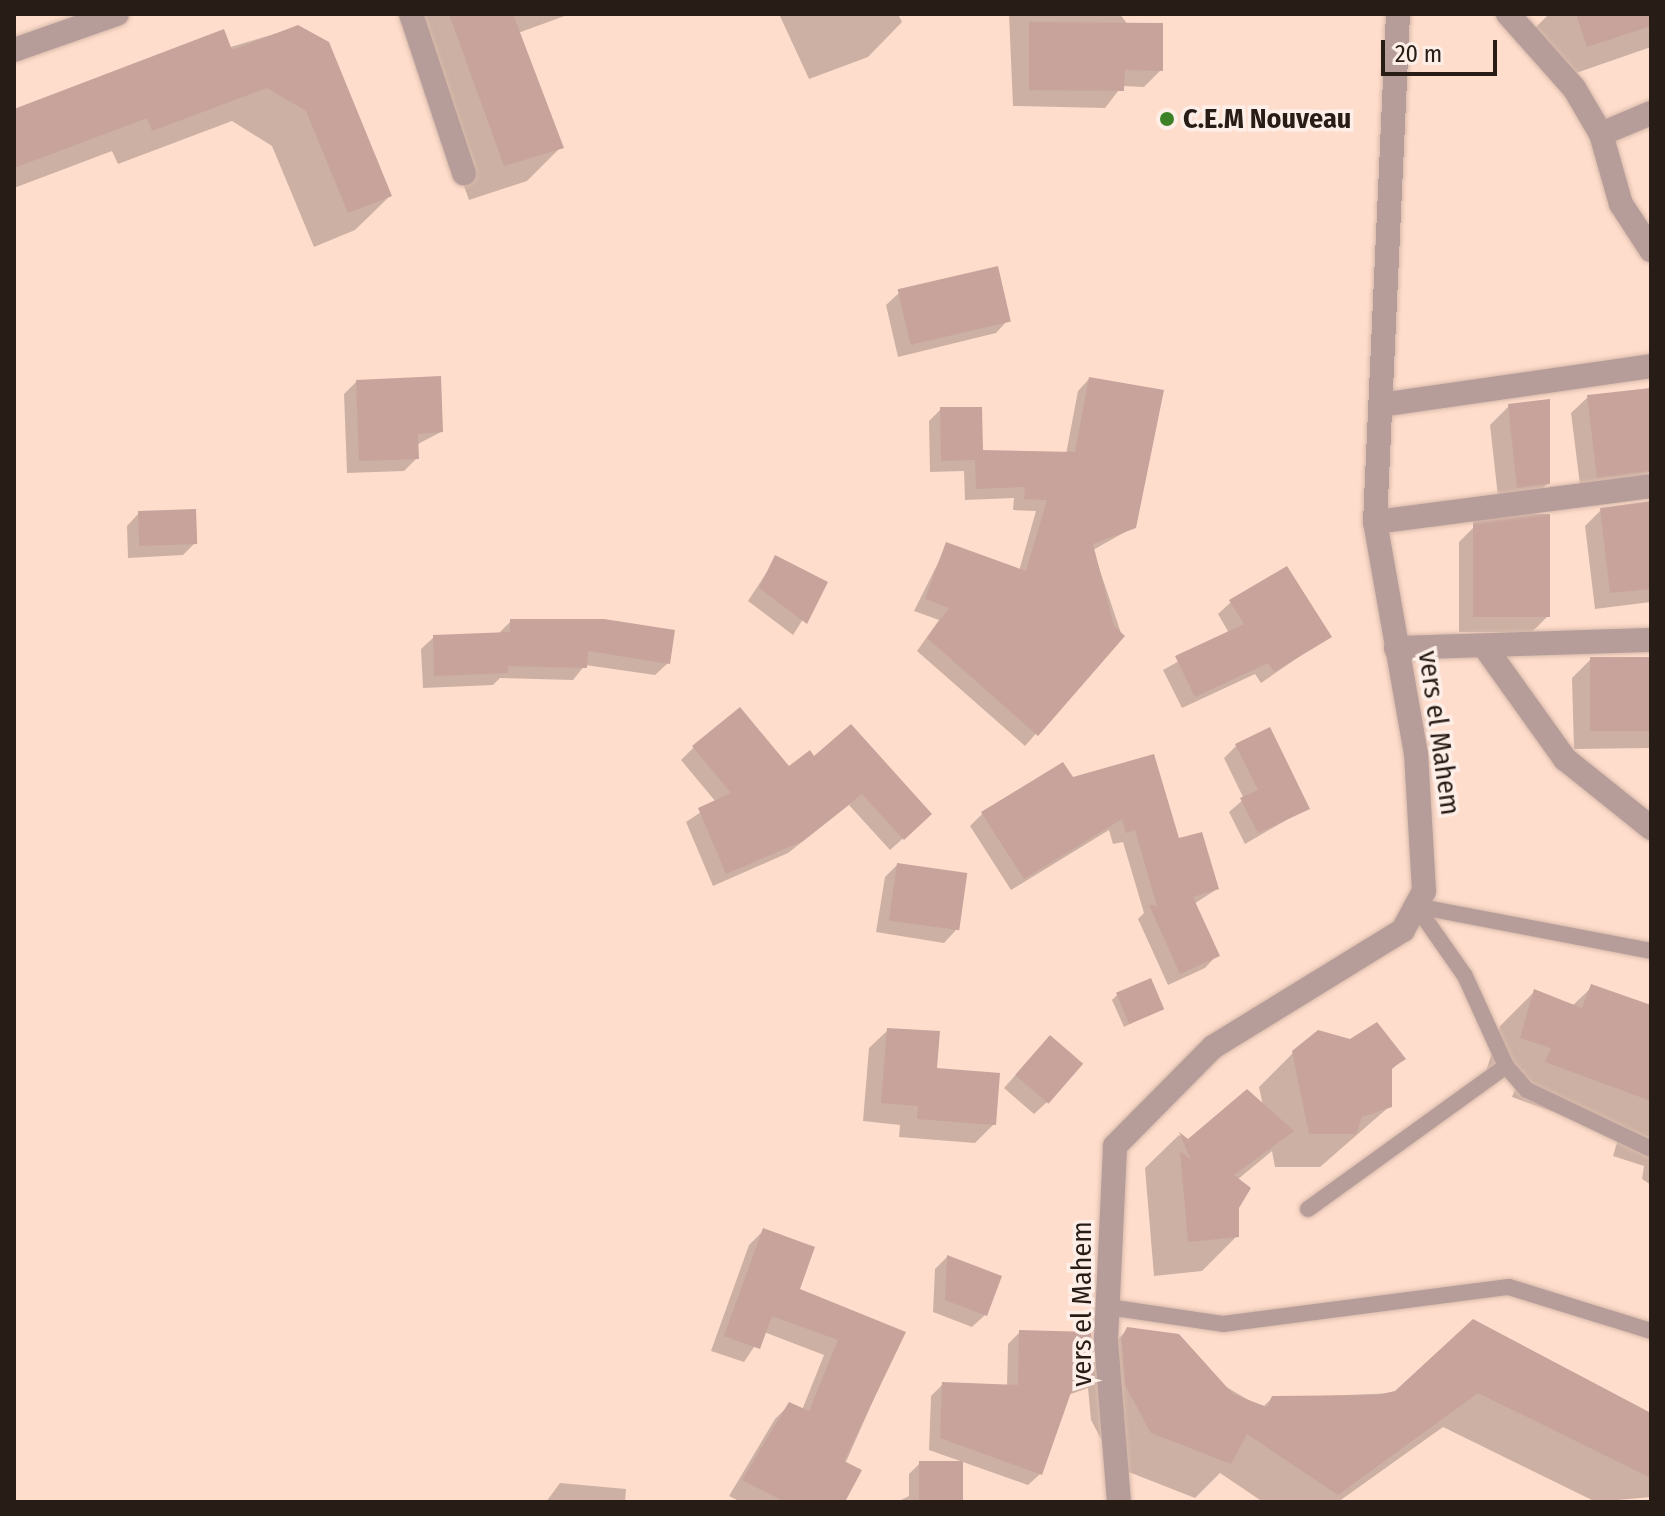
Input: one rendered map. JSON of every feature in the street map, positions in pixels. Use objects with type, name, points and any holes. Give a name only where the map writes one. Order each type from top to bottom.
[{"type":"street","points":[[14,50],[117,14]]},
{"type":"street","points":[[411,14],[464,173]]},
{"type":"street","name":"vers el Mahem","points":[[1119,1502],[1108,1307],[1115,1146],[1213,1047],[1403,930],[1424,891],[1422,805],[1375,522],[1398,14]]},
{"type":"street","points":[[1508,14],[1574,88],[1601,134],[1621,204],[1651,250]]},
{"type":"street","points":[[1601,134],[1651,113]]},
{"type":"street","points":[[1381,405],[1651,366]]},
{"type":"street","points":[[1375,522],[1651,486]]},
{"type":"street","points":[[1396,648],[1487,650],[1651,640]]},
{"type":"street","points":[[1487,650],[1565,759],[1651,828]]},
{"type":"lane","points":[[1416,906],[1651,951]]},
{"type":"lane","points":[[1416,906],[1465,976],[1506,1066],[1527,1090],[1651,1149]]},
{"type":"lane","points":[[1308,1209],[1506,1066]]},
{"type":"lane","points":[[1108,1307],[1223,1324],[1509,1287],[1651,1331]]},
{"type":"building","points":[[449,14],[513,14],[564,148],[504,166]]},
{"type":"building","points":[[1576,14],[1651,14],[1651,26],[1587,47]]},
{"type":"building","points":[[1029,22],[1163,23],[1163,71],[1125,70],[1124,91],[1029,90]]},
{"type":"building","points":[[298,25],[329,42],[392,196],[348,213],[306,111],[267,88],[152,131],[147,118],[14,168],[14,109],[224,29],[232,50]]},
{"type":"building","points":[[998,266],[1011,322],[910,345],[898,289]]},
{"type":"building","points":[[441,376],[443,432],[418,434],[419,459],[359,461],[356,380]]},
{"type":"building","points":[[1089,377],[1164,390],[1136,528],[1093,544],[1114,626],[1125,636],[1038,736],[927,638],[949,608],[925,599],[946,542],[1026,571],[1047,500],[1024,499],[1025,487],[976,489],[975,460],[941,461],[940,407],[982,407],[983,450],[1075,452]]},
{"type":"building","points":[[1651,388],[1651,471],[1597,478],[1587,395]]},
{"type":"building","points":[[1550,399],[1550,484],[1517,488],[1508,404]]},
{"type":"building","points":[[1651,501],[1651,589],[1610,593],[1600,508]]},
{"type":"building","points":[[196,509],[197,544],[139,546],[138,511]]},
{"type":"building","points":[[1473,514],[1550,514],[1550,617],[1473,617]]},
{"type":"building","points":[[775,555],[828,582],[807,624],[759,588]]},
{"type":"building","points":[[1287,566],[1332,637],[1274,672],[1268,663],[1195,697],[1175,656],[1244,624],[1229,600]]},
{"type":"building","points":[[510,619],[604,619],[675,630],[670,664],[588,651],[587,668],[508,666],[508,673],[434,676],[433,635],[510,632]]},
{"type":"building","points":[[1590,657],[1651,657],[1651,731],[1590,731]]},
{"type":"building","points":[[740,707],[789,766],[810,750],[814,756],[851,724],[932,814],[904,840],[862,794],[803,841],[726,874],[698,808],[731,793],[692,746]]},
{"type":"building","points":[[1270,727],[1310,809],[1258,833],[1240,798],[1258,790],[1235,744]]},
{"type":"building","points":[[1154,754],[1179,838],[1202,832],[1219,889],[1193,897],[1220,956],[1180,974],[1149,905],[1157,906],[1135,830],[1126,833],[1122,819],[1024,879],[981,812],[1063,762],[1073,777]]},
{"type":"building","points":[[897,863],[967,873],[959,930],[889,920]]},
{"type":"building","points":[[1151,978],[1164,1009],[1129,1024],[1116,993]]},
{"type":"building","points":[[1591,984],[1651,1005],[1651,1101],[1545,1062],[1551,1048],[1520,1038],[1534,989],[1582,1008]]},
{"type":"building","points":[[1377,1022],[1406,1059],[1392,1068],[1392,1107],[1362,1117],[1356,1134],[1309,1134],[1292,1051],[1318,1030],[1350,1039]]},
{"type":"building","points":[[887,1028],[940,1031],[937,1068],[1000,1073],[996,1125],[917,1119],[918,1106],[881,1103]]},
{"type":"building","points":[[1050,1035],[1083,1064],[1048,1104],[1015,1075]]},
{"type":"building","points":[[1247,1089],[1294,1131],[1234,1175],[1251,1188],[1239,1208],[1239,1237],[1188,1242],[1180,1151],[1191,1160],[1179,1132],[1188,1139]]},
{"type":"building","points":[[763,1228],[815,1247],[800,1289],[906,1332],[844,1461],[862,1470],[845,1502],[785,1502],[742,1480],[789,1402],[809,1411],[838,1340],[772,1316],[760,1349],[724,1336]]},
{"type":"building","points":[[947,1255],[1002,1276],[987,1316],[945,1300]]},
{"type":"building","points":[[1473,1319],[1651,1413],[1651,1478],[1478,1393],[1338,1495],[1247,1434],[1231,1464],[1151,1433],[1125,1385],[1121,1339],[1127,1327],[1179,1334],[1233,1394],[1267,1407],[1272,1396],[1377,1395],[1395,1391]]},
{"type":"building","points":[[1019,1330],[1091,1332],[1095,1384],[1074,1384],[1042,1475],[940,1438],[942,1382],[1018,1385]]},
{"type":"building","points":[[919,1461],[963,1461],[963,1502],[919,1502]]},
{"type":"place","name":"C.E.M Nouveau","points":[[1167,119]]}]
